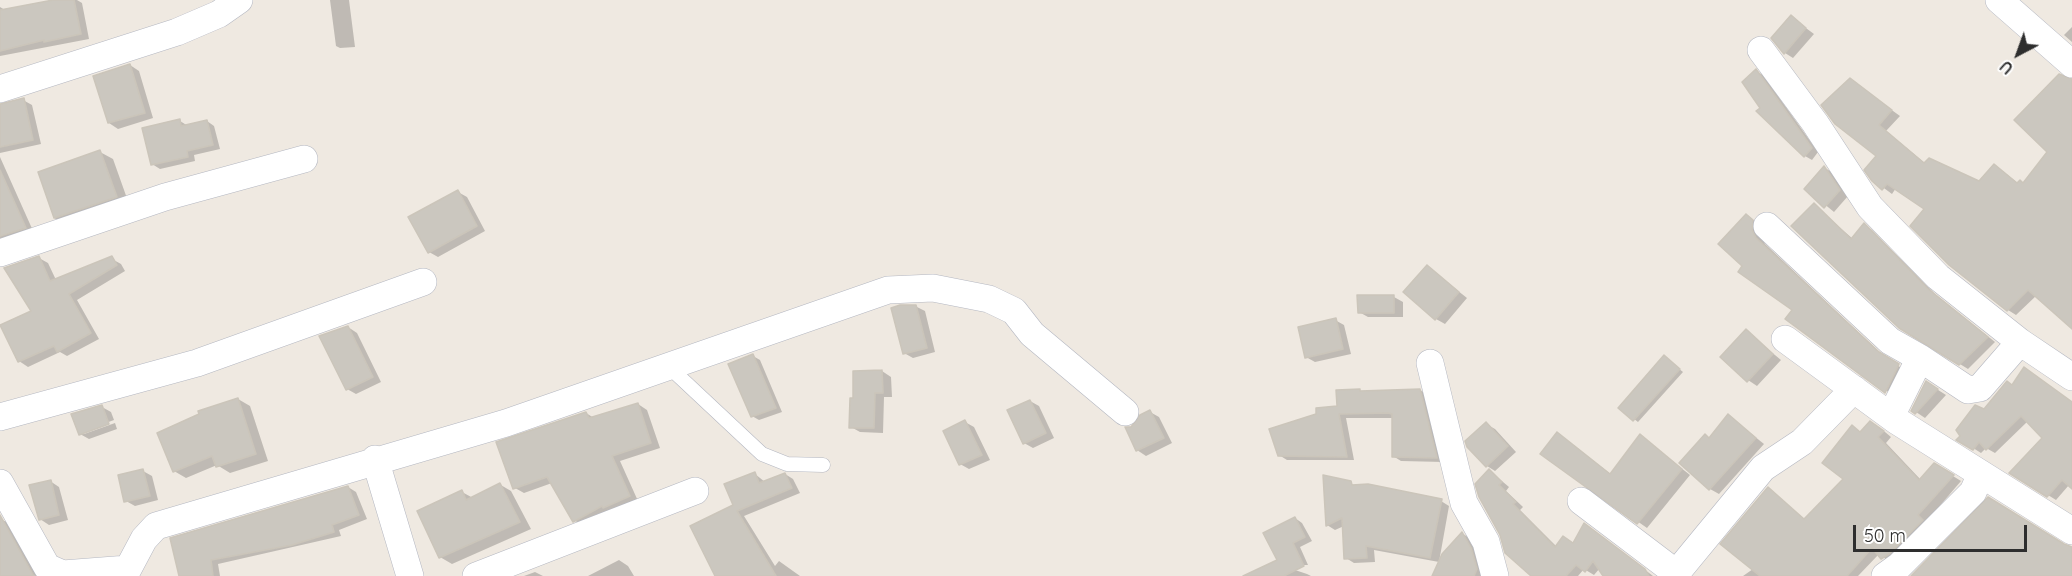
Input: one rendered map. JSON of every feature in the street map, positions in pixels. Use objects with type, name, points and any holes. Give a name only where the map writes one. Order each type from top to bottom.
[{"type":"street","points":[[0,89],[177,32],[219,14],[239,0]]},
{"type":"street","points":[[1999,0],[2072,64]]},
{"type":"street","points":[[1761,51],[1815,123],[1870,207],[1938,277],[2020,342],[2072,377]]},
{"type":"street","points":[[0,253],[165,197],[304,159]]},
{"type":"street","points":[[1767,226],[1890,341],[1968,390],[1980,388],[2020,342]]},
{"type":"street","points":[[0,417],[197,363],[423,282]]},
{"type":"street","points":[[0,483],[46,567],[63,574],[129,573],[144,539],[156,526],[375,459],[506,423],[888,290],[933,288],[989,299],[1014,310],[1032,334],[1125,412]]},
{"type":"street","points":[[1785,339],[1891,416],[2072,531]]},
{"type":"street","points":[[1891,416],[1920,358]]},
{"type":"street","points":[[1430,363],[1464,503],[1486,542],[1495,576]]},
{"type":"street","points":[[1581,501],[1675,574],[1763,468],[1802,442],[1854,388]]},
{"type":"street","points":[[375,459],[410,576]]},
{"type":"street","points":[[1886,576],[1899,566],[1973,492],[1981,474]]},
{"type":"street","points":[[476,576],[539,564],[695,491]]},
{"type":"lane","points":[[668,366],[762,454],[787,464],[823,465]]},
{"type":"building","points":[[53,0],[74,0],[81,34],[0,51],[0,10]]},
{"type":"building","points":[[1791,15],[1806,28],[1784,54],[1771,38]]},
{"type":"building","points":[[130,64],[145,113],[108,123],[93,76]]},
{"type":"building","points":[[1756,69],[1812,148],[1804,157],[1756,111],[1760,108],[1742,82]]},
{"type":"building","points":[[2059,74],[2072,79],[2072,329],[2028,290],[2007,311],[1949,265],[1910,226],[1924,209],[1887,184],[1882,190],[1872,181],[1864,170],[1876,156],[1835,124],[1821,105],[1850,78],[1892,110],[1879,125],[1924,163],[1929,158],[1979,181],[1994,164],[2017,183],[2020,180],[2023,183],[2047,152],[2014,120]]},
{"type":"building","points":[[24,98],[33,140],[0,147],[0,104]]},
{"type":"building","points":[[180,119],[181,126],[207,120],[213,145],[187,151],[188,157],[151,165],[142,128]]},
{"type":"building","points":[[100,150],[117,197],[54,218],[38,172]]},
{"type":"building","points":[[1824,166],[1840,190],[1824,208],[1804,189]]},
{"type":"building","points":[[0,170],[26,228],[0,236]]},
{"type":"building","points":[[458,190],[477,226],[428,253],[408,217]]},
{"type":"building","points":[[1814,203],[1851,239],[1864,223],[1927,288],[1988,337],[1959,365],[1899,328],[1791,226]]},
{"type":"building","points":[[1746,214],[1753,220],[1752,230],[1756,238],[1879,352],[1899,364],[1885,393],[1785,319],[1792,310],[1738,272],[1742,266],[1718,244]]},
{"type":"building","points":[[39,256],[50,281],[112,256],[117,265],[69,294],[91,333],[57,352],[54,346],[18,362],[0,325],[31,311],[4,268]]},
{"type":"building","points":[[1427,265],[1459,292],[1435,320],[1403,292]]},
{"type":"building","points":[[1357,295],[1394,295],[1394,313],[1358,313]]},
{"type":"building","points":[[900,305],[916,305],[927,348],[903,354],[891,308]]},
{"type":"building","points":[[1336,318],[1343,349],[1305,358],[1298,327]]},
{"type":"building","points":[[348,326],[373,377],[346,390],[319,336]]},
{"type":"building","points":[[1746,329],[1773,354],[1747,382],[1720,357]]},
{"type":"building","points":[[753,354],[776,408],[751,417],[728,364]]},
{"type":"building","points":[[1664,355],[1680,369],[1633,421],[1618,408]]},
{"type":"building","points":[[2024,367],[2072,402],[2072,489],[2062,480],[2047,497],[2009,473],[2042,438],[2021,416],[1986,450],[1979,442],[1973,450],[1956,440],[1960,436],[1956,430],[1975,405],[1984,409],[2007,381],[2012,385]]},
{"type":"building","points":[[882,370],[883,393],[875,393],[874,428],[849,428],[850,398],[853,398],[853,371]]},
{"type":"building","points":[[1926,381],[1938,389],[1915,414],[1911,411]]},
{"type":"building","points":[[1360,389],[1360,391],[1420,389],[1437,458],[1392,457],[1392,414],[1388,413],[1339,414],[1347,457],[1278,456],[1269,429],[1316,414],[1316,408],[1337,406],[1336,390]]},
{"type":"building","points":[[238,398],[256,454],[216,467],[212,456],[173,472],[157,433],[199,414],[198,411]]},
{"type":"building","points":[[1030,400],[1046,433],[1023,444],[1007,410]]},
{"type":"building","points":[[638,403],[651,443],[612,456],[630,496],[603,508],[602,506],[573,522],[547,477],[513,489],[496,442],[586,412],[589,418]]},
{"type":"building","points":[[102,405],[109,424],[79,435],[71,414]]},
{"type":"building","points":[[1150,410],[1164,438],[1136,451],[1125,427],[1131,427],[1140,415]]},
{"type":"building","points":[[1728,414],[1756,438],[1709,490],[1679,463],[1705,434],[1709,438]]},
{"type":"building","points":[[965,420],[982,455],[959,465],[943,431]]},
{"type":"building","points":[[1870,421],[1884,431],[1878,437],[1919,480],[1934,463],[1954,475],[1918,515],[1923,520],[1889,554],[1881,559],[1872,548],[1847,576],[1760,576],[1720,544],[1768,487],[1804,519],[1843,479],[1822,463],[1852,425],[1860,432]]},
{"type":"building","points":[[1486,422],[1508,446],[1486,467],[1467,447],[1465,441]]},
{"type":"building","points":[[1557,432],[1610,474],[1640,434],[1682,469],[1637,524],[1540,454]]},
{"type":"building","points":[[143,469],[150,496],[124,502],[118,475]]},
{"type":"building","points":[[1489,469],[1502,482],[1499,485],[1516,502],[1513,504],[1555,547],[1563,536],[1573,543],[1584,523],[1645,569],[1649,576],[1603,576],[1593,561],[1585,572],[1576,565],[1566,576],[1531,576],[1505,553],[1500,535],[1479,497],[1475,484]]},
{"type":"building","points":[[755,472],[759,483],[785,473],[792,488],[737,511],[776,576],[715,576],[690,526],[733,505],[724,484]]},
{"type":"building","points":[[1323,475],[1351,481],[1352,485],[1368,484],[1442,499],[1430,558],[1366,546],[1367,558],[1344,559],[1342,518],[1326,526]]},
{"type":"building","points":[[51,480],[59,515],[39,520],[29,485]]},
{"type":"building","points":[[500,483],[520,522],[439,558],[417,511],[462,490],[466,500]]},
{"type":"building","points":[[348,486],[359,515],[332,525],[334,532],[292,545],[211,560],[213,576],[179,576],[170,538]]},
{"type":"building","points":[[1988,497],[2072,547],[2072,576],[1911,576]]},
{"type":"building","points":[[0,515],[33,575],[35,576],[0,576]]},
{"type":"building","points":[[1295,517],[1305,537],[1293,543],[1304,566],[1284,576],[1243,576],[1277,560],[1263,533]]},
{"type":"building","points":[[1462,532],[1471,548],[1477,569],[1474,576],[1432,576],[1442,554]]}]
